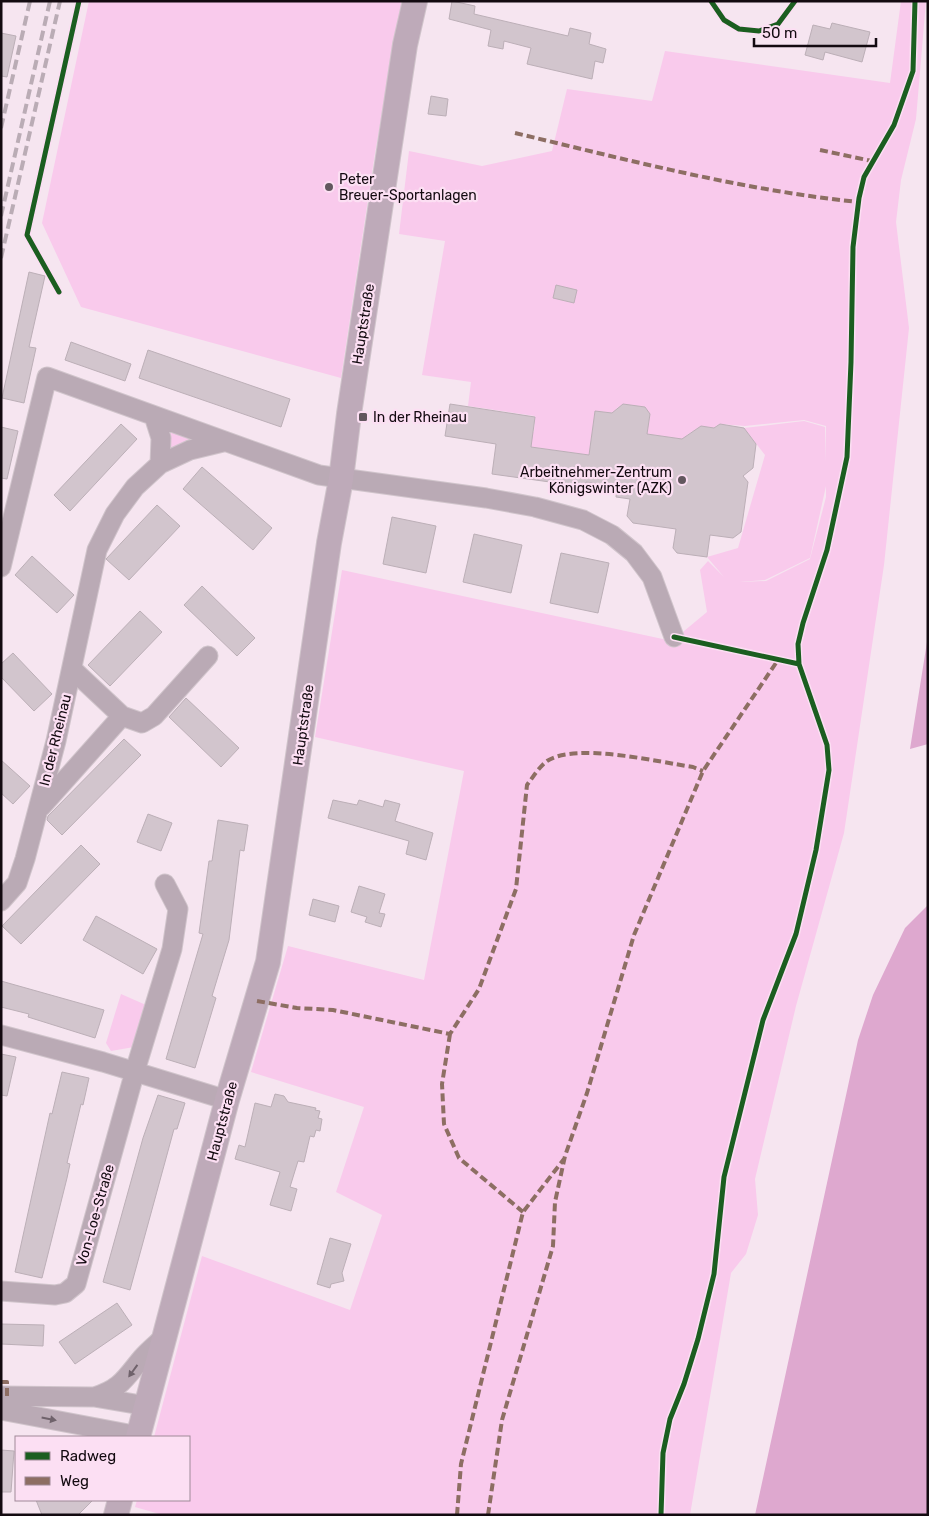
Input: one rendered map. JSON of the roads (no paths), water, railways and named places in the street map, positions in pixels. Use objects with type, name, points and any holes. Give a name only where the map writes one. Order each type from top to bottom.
[{"type":"main road","name":"Hauptstraße","points":[[138,1436],[226,1100],[269,954],[329,543],[341,479],[349,414],[406,45],[415,1]]},
{"type":"main road","points":[[116,1515],[120,1501]]},
{"type":"street","points":[[1,568],[47,377],[319,475],[486,498],[535,507],[583,520],[612,535],[639,559],[652,577],[674,637]]},
{"type":"street","points":[[154,416],[161,438],[160,464]]},
{"type":"street","name":"In der Rheinau","points":[[1,901],[17,883],[37,812],[72,669],[76,641],[97,550],[115,514],[134,488],[160,464],[190,450],[223,442]]},
{"type":"street","points":[[122,716],[142,722],[154,716],[208,656]]},
{"type":"street","name":"In der Rheinau","points":[[37,812],[122,716],[72,669]]},
{"type":"street","name":"Von-Loe-Straße","points":[[1,1291],[55,1295],[66,1293],[76,1284],[135,1072],[172,949],[178,909],[166,884]]},
{"type":"street","points":[[1,1036],[135,1072],[226,1100]]},
{"type":"street","points":[[94,1397],[108,1392],[127,1379],[142,1358],[166,1335]]},
{"type":"street","points":[[10,1397],[94,1397],[146,1406]]},
{"type":"street","points":[[1,1410],[133,1436]]},
{"type":"railway","points":[[1,128],[30,1]]},
{"type":"railway","points":[[1,216],[50,1]]},
{"type":"railway","points":[[1,258],[60,1]]},
{"type":"place","name":"Peter Breuer-Sportanlagen","points":[[329,187]]},
{"type":"place","name":"In der Rheinau","points":[[363,417]]},
{"type":"place","name":"Arbeitnehmer-Zentrum Königswinter (AZK)","points":[[682,480]]}]
